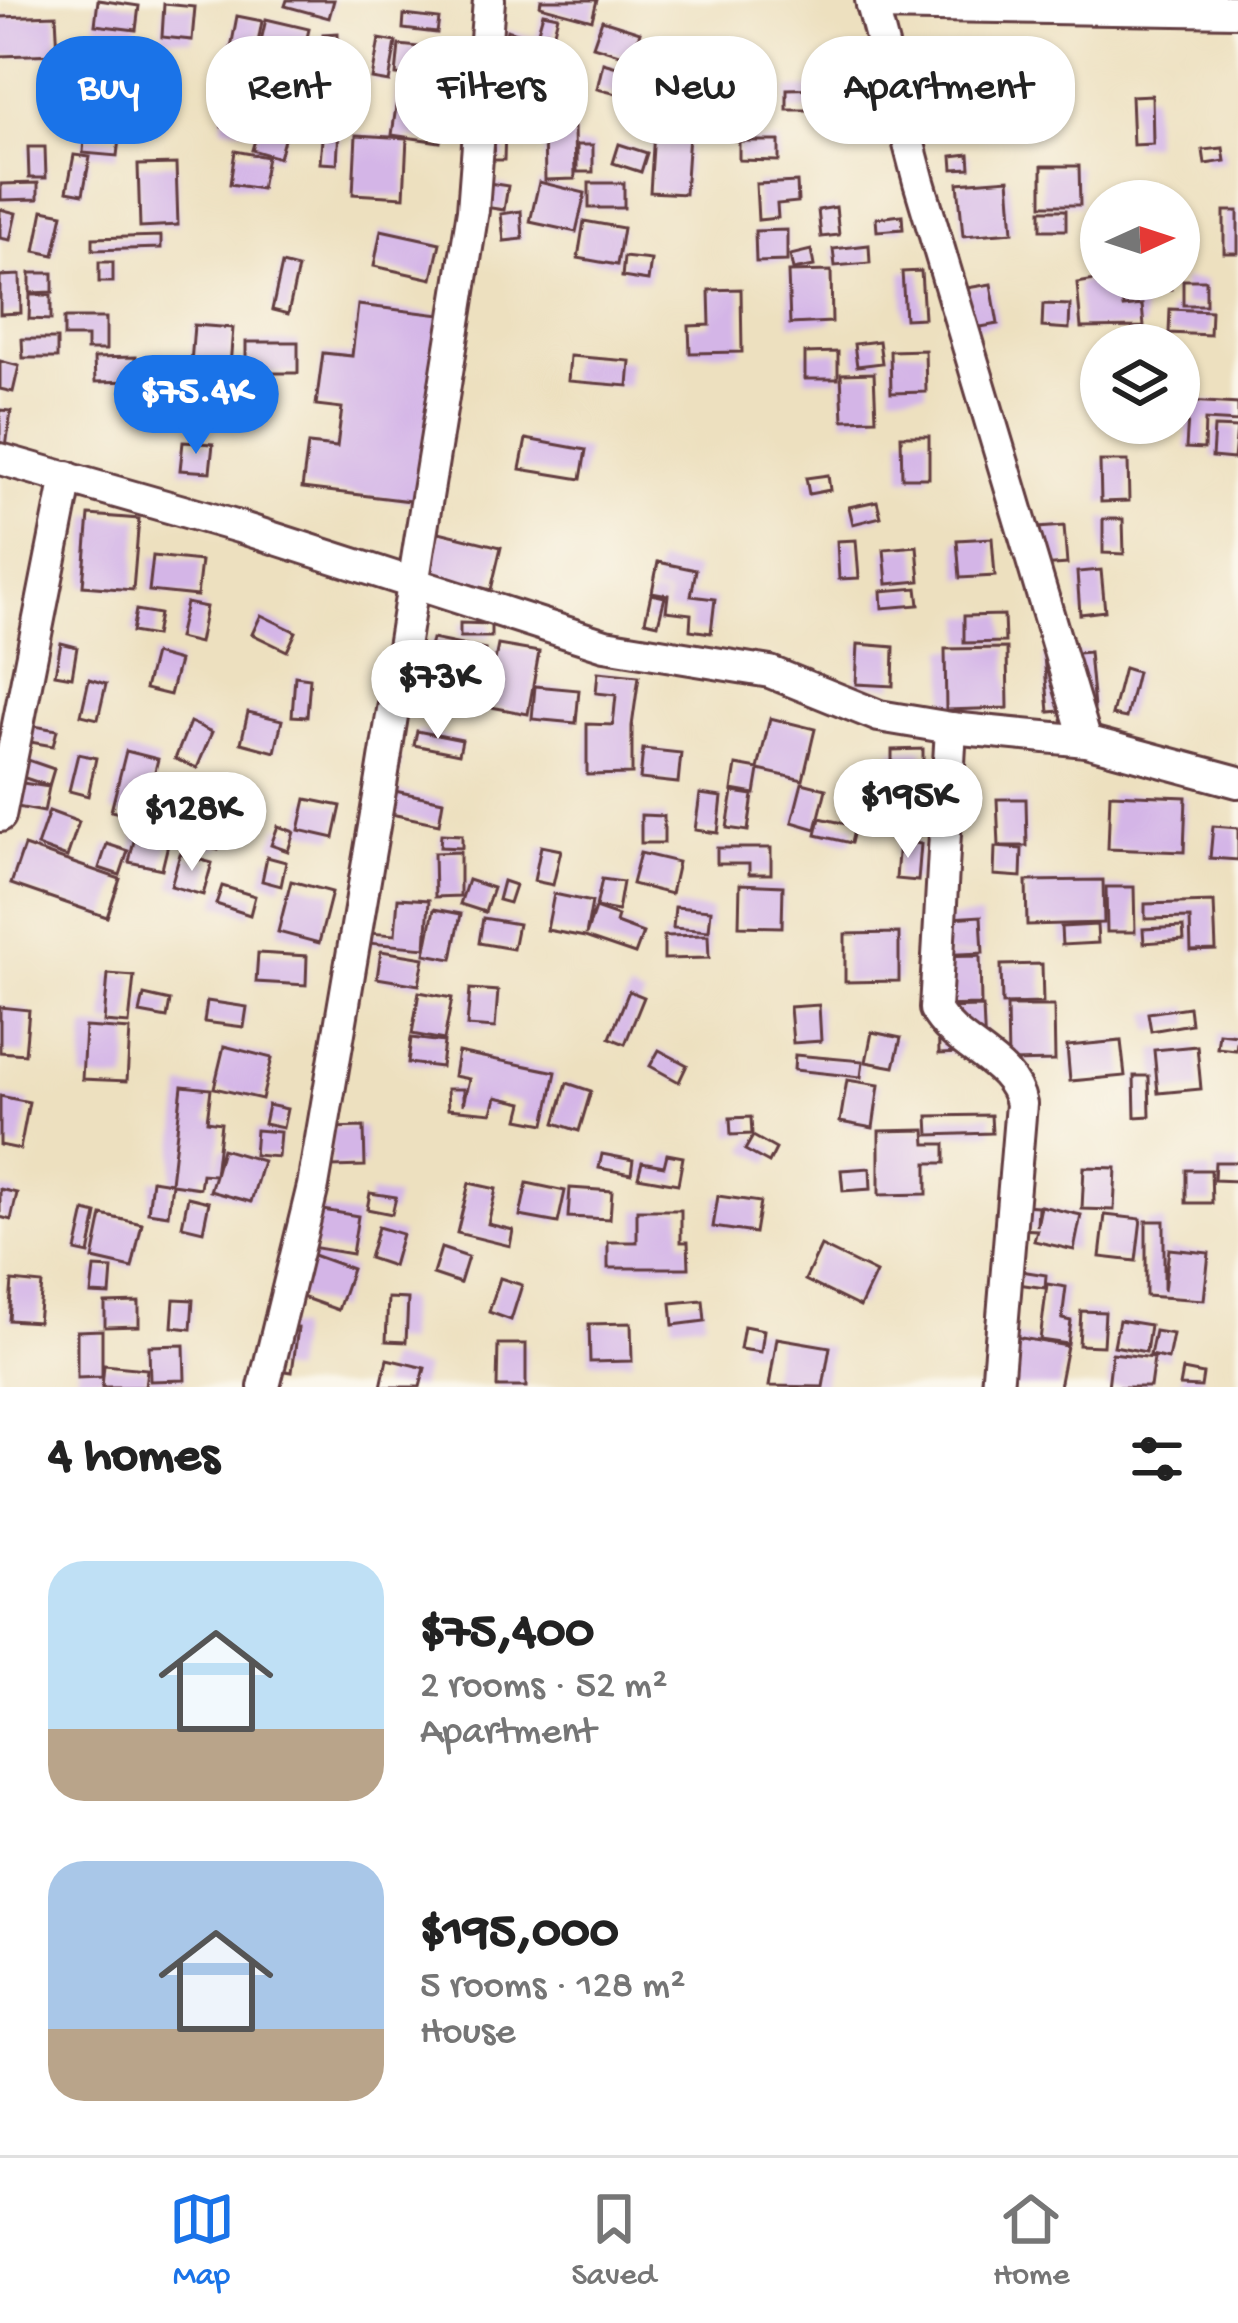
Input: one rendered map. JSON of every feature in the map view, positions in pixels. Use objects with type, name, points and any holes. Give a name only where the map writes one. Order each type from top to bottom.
[{"type":"street","points":[[264,1387],[313,1186],[413,582],[473,210],[490,0]]},
{"type":"street","points":[[1086,741],[919,182],[871,3],[1238,11]]},
{"type":"street","points":[[0,459],[413,582],[604,645],[770,672],[880,716],[1086,741],[1238,782]]},
{"type":"street","points":[[0,816],[67,477]]},
{"type":"street","points":[[951,728],[935,1009],[943,1023],[1012,1079],[1021,1104],[997,1387]]},
{"type":"building","points":[[98,0],[139,6],[136,30],[95,25]]},
{"type":"building","points":[[287,0],[334,0],[329,18],[285,6]]},
{"type":"building","points":[[541,0],[597,0],[592,20],[540,6]]},
{"type":"building","points":[[164,4],[195,7],[192,40],[162,36]]},
{"type":"building","points":[[543,13],[558,16],[553,36],[537,36]]},
{"type":"building","points":[[56,15],[57,36],[36,36],[36,55],[0,56],[0,17]]},
{"type":"building","points":[[404,15],[439,19],[437,33],[403,29]]},
{"type":"building","points":[[237,16],[262,21],[259,36],[233,36]]},
{"type":"building","points":[[266,19],[309,29],[307,36],[262,36]]},
{"type":"building","points":[[602,20],[640,32],[639,36],[612,36],[612,52],[593,46]]},
{"type":"building","points":[[379,39],[395,42],[389,82],[372,79]]},
{"type":"building","points":[[603,63],[612,66],[612,93],[597,89]]},
{"type":"building","points":[[787,89],[801,89],[801,110],[787,110]]},
{"type":"building","points":[[1152,95],[1153,144],[1133,145],[1131,96]]},
{"type":"building","points":[[371,136],[395,137],[395,144],[407,144],[404,197],[353,194],[356,144],[371,144]]},
{"type":"building","points":[[779,141],[779,161],[739,160],[739,144]]},
{"type":"building","points":[[84,144],[118,144],[117,156],[83,153]]},
{"type":"building","points":[[254,144],[283,144],[279,158],[252,150]]},
{"type":"building","points":[[322,144],[338,144],[337,164],[320,163]]},
{"type":"building","points":[[485,144],[505,144],[504,160],[485,160]]},
{"type":"building","points":[[544,144],[574,144],[575,179],[545,180]]},
{"type":"building","points":[[619,144],[647,153],[641,172],[613,163]]},
{"type":"building","points":[[653,144],[688,144],[685,194],[650,192]]},
{"type":"building","points":[[577,145],[593,145],[593,172],[577,172]]},
{"type":"building","points":[[28,147],[45,147],[46,178],[29,178]]},
{"type":"building","points":[[1223,148],[1225,161],[1205,164],[1203,150]]},
{"type":"building","points":[[235,151],[267,157],[261,189],[230,184]]},
{"type":"building","points":[[969,154],[970,168],[953,169],[952,156]]},
{"type":"building","points":[[74,155],[90,157],[83,194],[67,191]]},
{"type":"building","points":[[176,164],[178,225],[140,227],[138,165]]},
{"type":"building","points":[[1042,166],[1079,166],[1080,205],[1042,205]]},
{"type":"building","points":[[1009,179],[1013,232],[963,236],[958,183]]},
{"type":"building","points":[[476,181],[508,186],[504,210],[472,205]]},
{"type":"building","points":[[539,182],[585,193],[576,232],[530,222]]},
{"type":"building","points":[[797,182],[798,202],[777,204],[778,218],[758,220],[756,184]]},
{"type":"building","points":[[38,183],[38,199],[1,200],[1,184]]},
{"type":"building","points":[[589,183],[624,183],[624,208],[589,208]]},
{"type":"building","points":[[836,207],[839,235],[821,237],[818,210]]},
{"type":"building","points":[[0,209],[16,213],[10,240],[0,238]]},
{"type":"building","points":[[43,210],[63,214],[54,255],[35,251]]},
{"type":"building","points":[[1041,210],[1066,210],[1066,230],[1041,230]]},
{"type":"building","points":[[521,211],[523,239],[504,241],[501,214]]},
{"type":"building","points":[[1224,211],[1238,211],[1238,253],[1224,253]]},
{"type":"building","points":[[902,215],[903,229],[877,231],[876,218]]},
{"type":"building","points":[[584,221],[623,228],[617,265],[578,258]]},
{"type":"building","points":[[381,230],[440,243],[432,279],[374,266]]},
{"type":"building","points":[[787,230],[787,261],[756,262],[755,231]]},
{"type":"building","points":[[161,236],[161,248],[93,250],[93,238]]},
{"type":"building","points":[[869,245],[870,263],[835,266],[833,249]]},
{"type":"building","points":[[811,250],[814,266],[793,270],[790,255]]},
{"type":"building","points":[[624,257],[651,260],[648,281],[622,277]]},
{"type":"building","points":[[99,262],[113,262],[113,282],[99,282]]},
{"type":"building","points":[[282,264],[298,268],[288,314],[272,310]]},
{"type":"building","points":[[831,271],[832,322],[790,324],[788,272]]},
{"type":"building","points":[[921,271],[924,318],[905,319],[902,272]]},
{"type":"building","points":[[30,273],[53,273],[53,292],[30,293]]},
{"type":"building","points":[[20,275],[21,313],[0,314],[0,276]]},
{"type":"building","points":[[1200,280],[1206,280],[1206,305],[1183,305],[1183,300],[1200,300]]},
{"type":"building","points":[[1077,283],[1080,300],[1142,305],[1144,324],[1081,324]]},
{"type":"building","points":[[991,284],[998,324],[969,329],[961,289]]},
{"type":"building","points":[[741,289],[742,352],[690,353],[689,326],[710,325],[709,290]]},
{"type":"building","points":[[30,295],[51,295],[51,320],[29,319]]},
{"type":"building","points":[[1043,304],[1070,305],[1069,329],[1042,327]]},
{"type":"building","points":[[358,305],[441,315],[419,502],[302,488],[308,444],[337,447],[342,408],[316,405],[323,353],[352,356]]},
{"type":"building","points":[[1170,309],[1211,311],[1210,335],[1200,335],[1200,324],[1169,324]]},
{"type":"building","points":[[64,318],[106,318],[106,350],[87,350],[87,337],[64,337]]},
{"type":"building","points":[[194,325],[233,328],[229,379],[190,376]]},
{"type":"building","points":[[22,339],[57,339],[57,358],[23,358]]},
{"type":"building","points":[[879,341],[882,363],[857,366],[854,344]]},
{"type":"building","points":[[246,342],[298,342],[298,373],[246,373]]},
{"type":"building","points":[[925,350],[926,392],[891,393],[890,351]]},
{"type":"building","points":[[838,352],[838,379],[805,379],[805,353]]},
{"type":"building","points":[[570,356],[630,361],[628,386],[568,381]]},
{"type":"building","points":[[136,357],[136,381],[95,382],[94,358]]},
{"type":"building","points":[[0,361],[19,366],[13,392],[0,389]]},
{"type":"building","points":[[874,373],[876,419],[843,420],[841,374]]},
{"type":"building","points":[[1200,402],[1238,404],[1238,422],[1205,420],[1204,449],[1186,448],[1186,444],[1200,444]]},
{"type":"building","points":[[0,410],[11,411],[6,447],[0,446]]},
{"type":"building","points":[[1214,427],[1237,428],[1234,459],[1212,457]]},
{"type":"building","points":[[901,436],[929,436],[929,478],[902,478]]},
{"type":"building","points":[[526,439],[586,450],[581,479],[520,469]]},
{"type":"building","points":[[183,442],[213,444],[210,472],[180,470]]},
{"type":"building","points":[[1100,461],[1128,461],[1129,501],[1101,502]]},
{"type":"building","points":[[828,475],[830,490],[809,494],[806,478]]},
{"type":"building","points":[[877,501],[881,517],[853,524],[849,507]]},
{"type":"building","points":[[89,515],[139,519],[133,590],[83,586]]},
{"type":"building","points":[[1103,519],[1123,519],[1124,554],[1103,553]]},
{"type":"building","points":[[1064,526],[1067,564],[1041,566],[1038,528]]},
{"type":"building","points":[[439,532],[501,547],[491,590],[429,574]]},
{"type":"building","points":[[992,538],[995,576],[960,578],[957,540]]},
{"type":"building","points":[[856,540],[859,578],[839,579],[837,541]]},
{"type":"building","points":[[917,546],[920,581],[887,584],[884,549]]},
{"type":"building","points":[[153,556],[201,561],[197,596],[149,591]]},
{"type":"building","points":[[658,562],[696,570],[691,596],[715,599],[711,633],[690,630],[691,614],[666,611],[668,595],[652,592]]},
{"type":"building","points":[[1101,570],[1105,611],[1080,614],[1077,572]]},
{"type":"building","points":[[917,588],[919,605],[882,608],[881,591]]},
{"type":"building","points":[[651,594],[665,597],[658,624],[645,621]]},
{"type":"building","points":[[186,603],[206,607],[199,643],[178,638]]},
{"type":"building","points":[[136,610],[159,614],[155,636],[132,632]]},
{"type":"building","points":[[261,615],[296,632],[287,651],[252,634]]},
{"type":"building","points":[[1004,615],[1005,642],[964,643],[964,616]]},
{"type":"building","points":[[460,623],[491,624],[491,637],[460,637]]},
{"type":"building","points":[[432,639],[485,650],[472,711],[419,700]]},
{"type":"building","points":[[61,643],[77,647],[72,677],[55,674]]},
{"type":"building","points":[[858,644],[894,647],[893,686],[856,684]]},
{"type":"building","points":[[498,645],[539,652],[528,714],[486,706]]},
{"type":"building","points":[[1007,648],[1008,708],[946,710],[945,649]]},
{"type":"building","points":[[1089,652],[1094,708],[1049,712],[1044,656]]},
{"type":"building","points":[[154,654],[179,661],[170,695],[145,689]]},
{"type":"building","points":[[1124,668],[1137,672],[1126,718],[1112,715]]},
{"type":"building","points":[[598,672],[639,676],[632,774],[587,775],[587,724],[613,725],[616,695],[596,693]]},
{"type":"building","points":[[295,676],[310,678],[307,717],[292,716]]},
{"type":"building","points":[[89,679],[106,684],[98,719],[81,715]]},
{"type":"building","points":[[535,686],[579,690],[576,723],[532,719]]},
{"type":"building","points":[[248,712],[282,720],[275,752],[241,743]]},
{"type":"building","points":[[770,718],[815,729],[803,780],[759,770],[755,794],[732,790],[736,765],[758,769]]},
{"type":"building","points":[[190,722],[212,732],[197,768],[175,759]]},
{"type":"building","points":[[22,724],[57,730],[53,746],[19,740]]},
{"type":"building","points":[[417,731],[462,740],[459,754],[414,745]]},
{"type":"building","points":[[643,749],[681,753],[678,783],[640,779]]},
{"type":"building","points":[[923,749],[923,790],[892,791],[892,750]]},
{"type":"building","points":[[126,751],[158,759],[143,819],[111,811]]},
{"type":"building","points":[[78,754],[96,758],[88,796],[69,791]]},
{"type":"building","points":[[383,756],[402,759],[395,791],[443,801],[439,824],[372,810]]},
{"type":"building","points":[[19,757],[54,769],[49,786],[13,774]]},
{"type":"building","points":[[16,782],[49,787],[44,812],[12,806]]},
{"type":"building","points":[[802,783],[826,789],[816,829],[792,822]]},
{"type":"building","points":[[733,792],[753,795],[748,831],[727,828]]},
{"type":"building","points":[[700,794],[722,797],[718,833],[695,830]]},
{"type":"building","points":[[1110,794],[1186,797],[1184,852],[1108,849]]},
{"type":"building","points":[[306,799],[341,806],[334,838],[299,830]]},
{"type":"building","points":[[997,799],[1026,799],[1027,846],[999,846]]},
{"type":"building","points":[[213,804],[231,809],[218,850],[201,845]]},
{"type":"building","points":[[49,811],[79,822],[67,857],[37,846]]},
{"type":"building","points":[[641,815],[664,816],[664,843],[641,843]]},
{"type":"building","points":[[820,818],[855,826],[851,843],[816,835]]},
{"type":"building","points":[[278,826],[294,832],[288,851],[271,845]]},
{"type":"building","points":[[1213,826],[1238,828],[1238,860],[1210,858]]},
{"type":"building","points":[[137,828],[170,836],[162,869],[129,862]]},
{"type":"building","points":[[441,834],[462,835],[462,848],[440,847]]},
{"type":"building","points":[[899,841],[921,844],[918,881],[896,879]]},
{"type":"building","points":[[107,844],[128,851],[120,875],[99,868]]},
{"type":"building","points":[[24,846],[120,879],[107,917],[11,884]]},
{"type":"building","points":[[541,846],[561,850],[553,885],[534,881]]},
{"type":"building","points":[[995,847],[1022,849],[1021,877],[994,875]]},
{"type":"building","points":[[717,848],[771,848],[771,874],[749,874],[749,864],[717,864]]},
{"type":"building","points":[[460,852],[460,896],[435,897],[434,853]]},
{"type":"building","points":[[640,853],[678,862],[671,894],[632,884]]},
{"type":"building","points":[[180,854],[212,863],[203,895],[171,886]]},
{"type":"building","points":[[267,857],[286,862],[281,886],[262,881]]},
{"type":"building","points":[[602,879],[623,882],[618,911],[596,907]]},
{"type":"building","points":[[468,880],[493,888],[485,912],[460,904]]},
{"type":"building","points":[[1103,880],[1104,923],[1027,925],[1026,881]]},
{"type":"building","points":[[291,881],[332,892],[319,943],[278,932]]},
{"type":"building","points":[[503,881],[515,885],[509,903],[498,900]]},
{"type":"building","points":[[740,884],[783,886],[782,927],[739,926]]},
{"type":"building","points":[[222,886],[255,896],[250,915],[216,904]]},
{"type":"building","points":[[1106,887],[1134,887],[1135,932],[1107,932]]},
{"type":"building","points":[[554,894],[592,902],[586,935],[595,908],[618,916],[616,923],[643,933],[635,954],[547,930]]},
{"type":"building","points":[[398,898],[429,900],[426,948],[367,943],[368,933],[395,935]]},
{"type":"building","points":[[1214,902],[1216,950],[1191,951],[1190,918],[1145,919],[1145,904]]},
{"type":"building","points":[[675,907],[711,910],[709,931],[673,928]]},
{"type":"building","points":[[434,909],[461,914],[452,959],[425,954]]},
{"type":"building","points":[[981,916],[983,953],[936,955],[934,919]]},
{"type":"building","points":[[483,918],[518,924],[513,949],[479,943]]},
{"type":"building","points":[[1097,925],[1098,943],[1062,945],[1061,927]]},
{"type":"building","points":[[1183,927],[1184,940],[1144,943],[1143,929]]},
{"type":"building","points":[[899,933],[899,981],[845,982],[845,934]]},
{"type":"building","points":[[708,935],[709,958],[664,959],[664,936]]},
{"type":"building","points":[[381,951],[424,958],[419,985],[377,978]]},
{"type":"building","points":[[258,953],[307,956],[306,985],[256,982]]},
{"type":"building","points":[[980,956],[981,1005],[933,1006],[932,957]]},
{"type":"building","points":[[1042,964],[1043,1003],[1002,1004],[1001,965]]},
{"type":"building","points":[[108,974],[134,976],[129,1024],[104,1022]]},
{"type":"building","points":[[470,989],[498,991],[495,1028],[467,1026]]},
{"type":"building","points":[[629,991],[644,997],[625,1044],[610,1038]]},
{"type":"building","points":[[419,992],[452,998],[444,1040],[412,1034]]},
{"type":"building","points":[[144,995],[170,1001],[167,1018],[140,1013]]},
{"type":"building","points":[[207,1001],[247,1007],[244,1027],[204,1022]]},
{"type":"building","points":[[819,1005],[821,1041],[793,1043],[790,1007]]},
{"type":"building","points":[[1007,1006],[1054,1006],[1055,1061],[1008,1062]]},
{"type":"building","points":[[0,1007],[29,1010],[25,1054],[0,1052]]},
{"type":"building","points":[[983,1007],[985,1052],[939,1054],[938,1008]]},
{"type":"building","points":[[1189,1007],[1191,1024],[1151,1031],[1148,1013]]},
{"type":"building","points":[[85,1027],[130,1030],[127,1081],[82,1079]]},
{"type":"building","points":[[872,1032],[901,1038],[894,1067],[866,1062]]},
{"type":"building","points":[[1219,1033],[1238,1035],[1236,1050],[1217,1048]]},
{"type":"building","points":[[411,1038],[444,1042],[441,1067],[408,1063]]},
{"type":"building","points":[[1121,1041],[1125,1076],[1070,1081],[1067,1046]]},
{"type":"building","points":[[224,1046],[272,1058],[262,1099],[214,1088]]},
{"type":"building","points":[[1197,1046],[1201,1089],[1158,1093],[1154,1050]]},
{"type":"building","points":[[659,1050],[687,1065],[679,1082],[650,1066]]},
{"type":"building","points":[[458,1052],[556,1072],[545,1124],[519,1119],[523,1103],[496,1097],[492,1113],[448,1109],[447,1089],[463,1089],[463,1105],[469,1079],[454,1076]]},
{"type":"building","points":[[795,1055],[863,1061],[861,1077],[794,1070]]},
{"type":"building","points":[[1134,1076],[1149,1076],[1150,1116],[1135,1117]]},
{"type":"building","points":[[847,1080],[879,1085],[873,1128],[840,1122]]},
{"type":"building","points":[[567,1083],[591,1091],[579,1131],[555,1123]]},
{"type":"building","points":[[182,1086],[211,1089],[207,1121],[221,1123],[215,1175],[202,1174],[200,1188],[172,1184],[168,1215],[148,1212],[152,1180],[171,1183]]},
{"type":"building","points":[[0,1096],[29,1102],[20,1149],[0,1145]]},
{"type":"building","points":[[268,1105],[287,1109],[283,1128],[264,1124]]},
{"type":"building","points":[[991,1115],[992,1133],[929,1135],[928,1116]]},
{"type":"building","points":[[751,1117],[752,1134],[731,1135],[730,1118]]},
{"type":"building","points":[[364,1127],[365,1166],[331,1167],[330,1128]]},
{"type":"building","points":[[256,1130],[280,1132],[278,1157],[254,1155]]},
{"type":"building","points":[[925,1130],[926,1144],[945,1144],[945,1163],[927,1163],[927,1194],[879,1195],[879,1131]]},
{"type":"building","points":[[753,1136],[776,1149],[769,1163],[745,1150]]},
{"type":"building","points":[[222,1149],[263,1161],[251,1202],[210,1191]]},
{"type":"building","points":[[602,1154],[633,1160],[631,1174],[599,1168]]},
{"type":"building","points":[[667,1154],[683,1157],[678,1184],[638,1177],[642,1162],[664,1166]]},
{"type":"building","points":[[1215,1162],[1238,1162],[1238,1181],[1214,1180]]},
{"type":"building","points":[[1084,1167],[1116,1168],[1114,1210],[1082,1209]]},
{"type":"building","points":[[870,1168],[871,1189],[843,1191],[841,1170]]},
{"type":"building","points":[[1186,1170],[1211,1170],[1212,1203],[1186,1203]]},
{"type":"building","points":[[469,1183],[496,1189],[488,1224],[513,1230],[510,1246],[457,1233]]},
{"type":"building","points":[[527,1183],[565,1191],[558,1223],[520,1216]]},
{"type":"building","points":[[570,1188],[612,1191],[610,1219],[568,1217]]},
{"type":"building","points":[[0,1189],[17,1193],[11,1220],[0,1217]]},
{"type":"building","points":[[370,1193],[396,1197],[392,1214],[367,1209]]},
{"type":"building","points":[[718,1196],[760,1202],[755,1233],[713,1227]]},
{"type":"building","points":[[188,1197],[209,1202],[203,1231],[182,1226]]},
{"type":"building","points":[[1019,1205],[1038,1206],[1037,1226],[1041,1206],[1081,1215],[1074,1250],[1034,1241],[1037,1230],[1018,1229]]},
{"type":"building","points":[[317,1209],[358,1216],[352,1254],[311,1247]]},
{"type":"building","points":[[637,1210],[681,1210],[681,1242],[688,1242],[689,1268],[608,1268],[608,1242],[637,1242]]},
{"type":"building","points":[[85,1211],[97,1214],[89,1254],[76,1251]]},
{"type":"building","points":[[102,1215],[142,1224],[132,1268],[93,1259]]},
{"type":"building","points":[[1105,1215],[1141,1219],[1136,1261],[1100,1257]]},
{"type":"building","points":[[1146,1221],[1164,1221],[1164,1291],[1169,1249],[1209,1253],[1204,1300],[1146,1296]]},
{"type":"building","points":[[378,1227],[402,1234],[393,1266],[369,1258]]},
{"type":"building","points":[[821,1246],[876,1273],[860,1307],[805,1280]]},
{"type":"building","points":[[441,1248],[468,1257],[460,1283],[433,1274]]},
{"type":"building","points":[[305,1252],[352,1269],[338,1310],[291,1293]]},
{"type":"building","points":[[94,1268],[112,1269],[110,1295],[91,1294]]},
{"type":"building","points":[[1021,1271],[1046,1275],[1045,1288],[1018,1284]]},
{"type":"building","points":[[500,1278],[522,1285],[511,1320],[489,1312]]},
{"type":"building","points":[[12,1281],[42,1284],[38,1322],[9,1320]]},
{"type":"building","points":[[1047,1284],[1066,1287],[1062,1319],[1071,1321],[1068,1344],[1040,1340]]},
{"type":"building","points":[[388,1298],[408,1299],[406,1342],[386,1341]]},
{"type":"building","points":[[174,1299],[193,1300],[191,1329],[172,1327]]},
{"type":"building","points":[[703,1300],[705,1321],[673,1325],[671,1303]]},
{"type":"building","points":[[139,1302],[139,1326],[105,1327],[105,1303]]},
{"type":"building","points":[[1081,1311],[1105,1312],[1103,1346],[1079,1345]]},
{"type":"building","points":[[1119,1320],[1150,1325],[1146,1352],[1114,1346]]},
{"type":"building","points":[[631,1323],[632,1361],[590,1362],[589,1324]]},
{"type":"building","points":[[278,1326],[298,1328],[292,1372],[272,1369]]},
{"type":"building","points":[[744,1326],[764,1330],[761,1352],[740,1349]]},
{"type":"building","points":[[102,1330],[102,1377],[77,1378],[77,1331]]},
{"type":"building","points":[[1155,1331],[1173,1334],[1168,1359],[1150,1355]]},
{"type":"building","points":[[999,1334],[1067,1346],[1059,1387],[990,1387]]},
{"type":"building","points":[[777,1338],[830,1347],[823,1387],[769,1386]]},
{"type":"building","points":[[498,1344],[526,1344],[526,1387],[497,1387]]},
{"type":"building","points":[[184,1345],[185,1380],[150,1381],[149,1346]]},
{"type":"building","points":[[1112,1353],[1154,1358],[1150,1387],[1108,1387]]},
{"type":"building","points":[[387,1359],[425,1368],[420,1387],[381,1387]]},
{"type":"building","points":[[104,1365],[147,1369],[145,1387],[102,1387]]},
{"type":"building","points":[[1183,1370],[1203,1374],[1201,1387],[1180,1386]]}]
